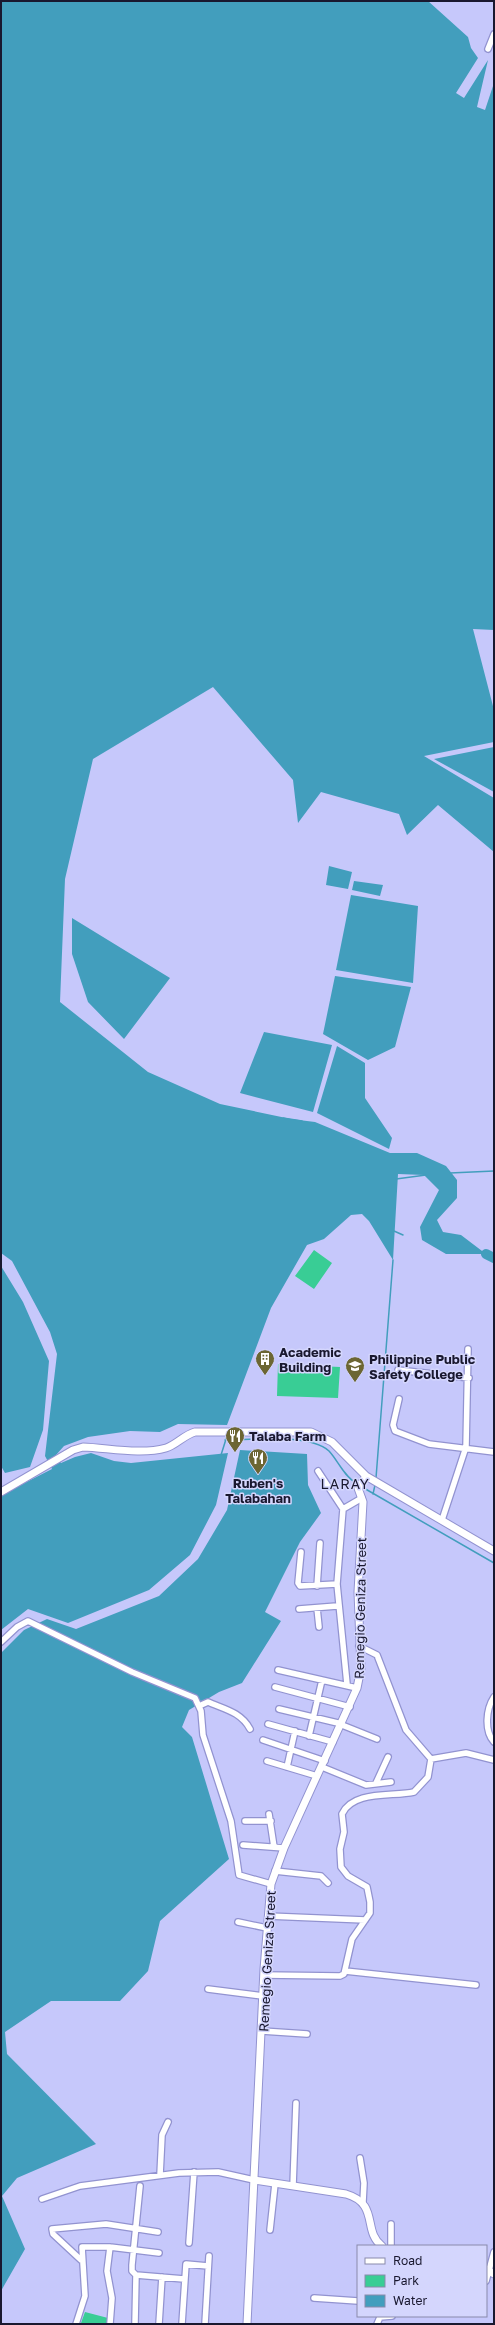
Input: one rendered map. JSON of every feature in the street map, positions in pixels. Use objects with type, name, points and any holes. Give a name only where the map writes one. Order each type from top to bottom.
[{"type":"street","points":[[488,50],[494,34]]},
{"type":"street","points":[[442,1520],[466,1447],[469,1378],[468,1348]]},
{"type":"street","points":[[398,1370],[469,1378]]},
{"type":"street","points":[[398,1399],[393,1425],[395,1431],[429,1444],[448,1447],[466,1447],[494,1452]]},
{"type":"street","points":[[1,1492],[72,1450],[83,1447],[154,1450],[168,1447],[179,1438],[195,1432],[304,1431],[332,1442],[362,1482],[442,1520],[494,1551]]},
{"type":"street","points":[[318,1471],[343,1509],[337,1584],[337,1606],[347,1684]]},
{"type":"street","name":"Remegio Geniza Street","points":[[247,2324],[264,1975],[271,1884],[284,1848],[358,1688],[361,1668],[358,1592],[363,1507],[362,1482]]},
{"type":"street","points":[[343,1509],[362,1498]]},
{"type":"street","points":[[317,1586],[320,1543]]},
{"type":"street","points":[[301,1552],[299,1585],[317,1586],[337,1584]]},
{"type":"street","points":[[299,1609],[337,1606]]},
{"type":"street","points":[[317,1608],[319,1627]]},
{"type":"street","points":[[1,1642],[17,1627],[28,1621],[132,1672],[195,1698],[199,1706],[203,1735],[231,1821],[239,1875],[271,1884]]},
{"type":"street","points":[[359,1646],[377,1655],[406,1730],[432,1759]]},
{"type":"street","points":[[278,1670],[347,1684],[358,1688]]},
{"type":"street","points":[[309,1736],[322,1680]]},
{"type":"street","points":[[275,1687],[350,1707]]},
{"type":"street","points":[[494,1697],[489,1705],[487,1728],[489,1736],[494,1742]]},
{"type":"street","points":[[199,1706],[208,1702],[230,1710],[238,1714],[250,1729]]},
{"type":"street","points":[[279,1709],[313,1716],[342,1725],[377,1739]]},
{"type":"street","points":[[268,1724],[333,1742]]},
{"type":"street","points":[[287,1767],[295,1731]]},
{"type":"street","points":[[263,1740],[291,1749],[366,1785],[372,1786],[376,1783],[391,1782]]},
{"type":"street","points":[[432,1759],[466,1754],[494,1760]]},
{"type":"street","points":[[376,1783],[388,1757]]},
{"type":"street","points":[[264,1975],[340,1976],[345,1971],[352,1940],[365,1920],[370,1908],[368,1890],[348,1876],[341,1867],[340,1849],[344,1832],[342,1814],[350,1804],[376,1795],[414,1792],[428,1777],[432,1759]]},
{"type":"street","points":[[267,1761],[317,1776]]},
{"type":"street","points":[[269,1814],[274,1847]]},
{"type":"street","points":[[245,1821],[271,1821]]},
{"type":"street","points":[[243,1845],[284,1848]]},
{"type":"street","points":[[275,1871],[320,1876],[328,1882]]},
{"type":"street","points":[[268,1916],[365,1920]]},
{"type":"street","points":[[238,1922],[267,1928]]},
{"type":"street","points":[[345,1971],[476,1985]]},
{"type":"street","points":[[208,1989],[263,1996]]},
{"type":"street","points":[[262,2031],[307,2034]]},
{"type":"street","points":[[293,2186],[296,2103]]},
{"type":"street","points":[[160,2175],[162,2135],[168,2122]]},
{"type":"street","points":[[360,2158],[364,2183],[362,2202]]},
{"type":"street","points":[[188,2243],[194,2172]]},
{"type":"street","points":[[42,2199],[80,2186],[160,2175],[194,2172],[218,2172],[275,2184],[346,2194],[362,2202],[366,2207],[377,2241],[381,2245]]},
{"type":"street","points":[[270,2230],[275,2184]]},
{"type":"street","points":[[140,2186],[132,2271],[136,2275],[184,2279]]},
{"type":"street","points":[[81,2260],[53,2234],[52,2229],[106,2224],[158,2232]]},
{"type":"street","points":[[391,2224],[391,2245]]},
{"type":"street","points":[[76,2324],[85,2296],[81,2260],[82,2247]]},
{"type":"street","points":[[68,2248],[110,2247],[159,2253]]},
{"type":"street","points":[[110,2247],[106,2271],[112,2298],[110,2324]]},
{"type":"street","points":[[490,2271],[494,2252]]},
{"type":"street","points":[[205,2324],[209,2256]]},
{"type":"street","points":[[182,2324],[186,2264],[208,2266]]},
{"type":"street","points":[[135,2324],[136,2275]]},
{"type":"street","points":[[159,2324],[162,2277]]},
{"type":"street","points":[[314,2298],[357,2301]]},
{"type":"green space","points":[[314,1250],[332,1263],[314,1289],[295,1276]]},
{"type":"green space","points":[[278,1364],[340,1367],[338,1398],[277,1396]]},
{"type":"green space","points":[[85,2312],[108,2318],[107,2324],[81,2323]]},
{"type":"water","points":[[1,1],[428,1],[468,37],[471,48],[478,58],[456,93],[464,98],[488,60],[477,107],[485,110],[494,83],[494,630],[473,629],[494,710],[494,742],[424,756],[494,798],[494,852],[438,805],[407,835],[399,814],[321,792],[298,823],[293,780],[213,687],[93,759],[65,879],[60,1002],[148,1072],[220,1104],[291,1119],[315,1122],[390,1153],[417,1153],[446,1166],[457,1180],[457,1198],[437,1220],[443,1232],[461,1235],[486,1254],[446,1254],[422,1240],[420,1227],[439,1190],[424,1175],[398,1174],[393,1260],[369,1221],[362,1214],[351,1215],[324,1239],[307,1245],[271,1308],[227,1425],[178,1424],[160,1432],[130,1431],[88,1437],[64,1446],[56,1455],[61,1463],[75,1457],[91,1453],[114,1461],[131,1463],[228,1453],[216,1505],[190,1555],[149,1590],[68,1623],[28,1609],[1,1630],[1,1495],[52,1469],[45,1456],[57,1354],[50,1332],[12,1261],[1,1253]]},
{"type":"water","points":[[494,747],[494,792],[434,759]]},
{"type":"water","points":[[329,866],[352,872],[348,889],[326,885]]},
{"type":"water","points":[[354,881],[383,885],[380,896],[352,890]]},
{"type":"water","points":[[351,895],[418,906],[413,983],[336,970]]},
{"type":"water","points":[[72,918],[170,978],[124,1039],[88,1002],[72,954]]},
{"type":"water","points":[[335,976],[411,987],[395,1047],[368,1060],[323,1034]]},
{"type":"water","points":[[264,1032],[332,1045],[313,1112],[240,1093]]},
{"type":"water","points":[[337,1046],[365,1063],[365,1098],[392,1138],[389,1149],[317,1113]]},
{"type":"water","points":[[1,1266],[23,1302],[49,1361],[43,1430],[30,1467],[5,1473],[1,1466]]},
{"type":"water","points":[[240,1450],[307,1454],[308,1485],[321,1513],[300,1542],[265,1612],[281,1621],[242,1683],[219,1692],[189,1710],[182,1727],[192,1737],[229,1859],[160,1921],[148,1971],[120,2001],[51,2001],[5,2032],[7,2054],[96,2144],[17,2178],[2,2196],[25,2249],[1,2291],[1,1653],[24,1630],[47,1619],[76,1629],[159,1596],[198,1559],[227,1510]]},
{"type":"waterway","points":[[283,1118],[302,1121]]},
{"type":"waterway","points":[[450,1173],[494,1171]]},
{"type":"waterway","points":[[396,1179],[426,1175]]},
{"type":"waterway","points":[[394,1231],[403,1235]]},
{"type":"waterway","points":[[486,1254],[494,1258]]},
{"type":"waterway","points":[[376,1478],[393,1260]]},
{"type":"waterway","points":[[221,1455],[227,1436]]},
{"type":"waterway","points":[[225,1440],[279,1439],[308,1442],[320,1445],[329,1451],[345,1473],[357,1484]]},
{"type":"waterway","points":[[373,1494],[375,1485]]},
{"type":"waterway","points":[[362,1487],[494,1563]]},
{"type":"place","name":"Academic Building","points":[[265,1376]]},
{"type":"place","name":"Philippine Public Safety College","points":[[355,1383]]},
{"type":"place","name":"Talaba Farm","points":[[235,1453]]},
{"type":"place","name":"Ruben's Talabahan","points":[[258,1475]]},
{"type":"district","name":"LARAY","points":[[345,1483]]}]
